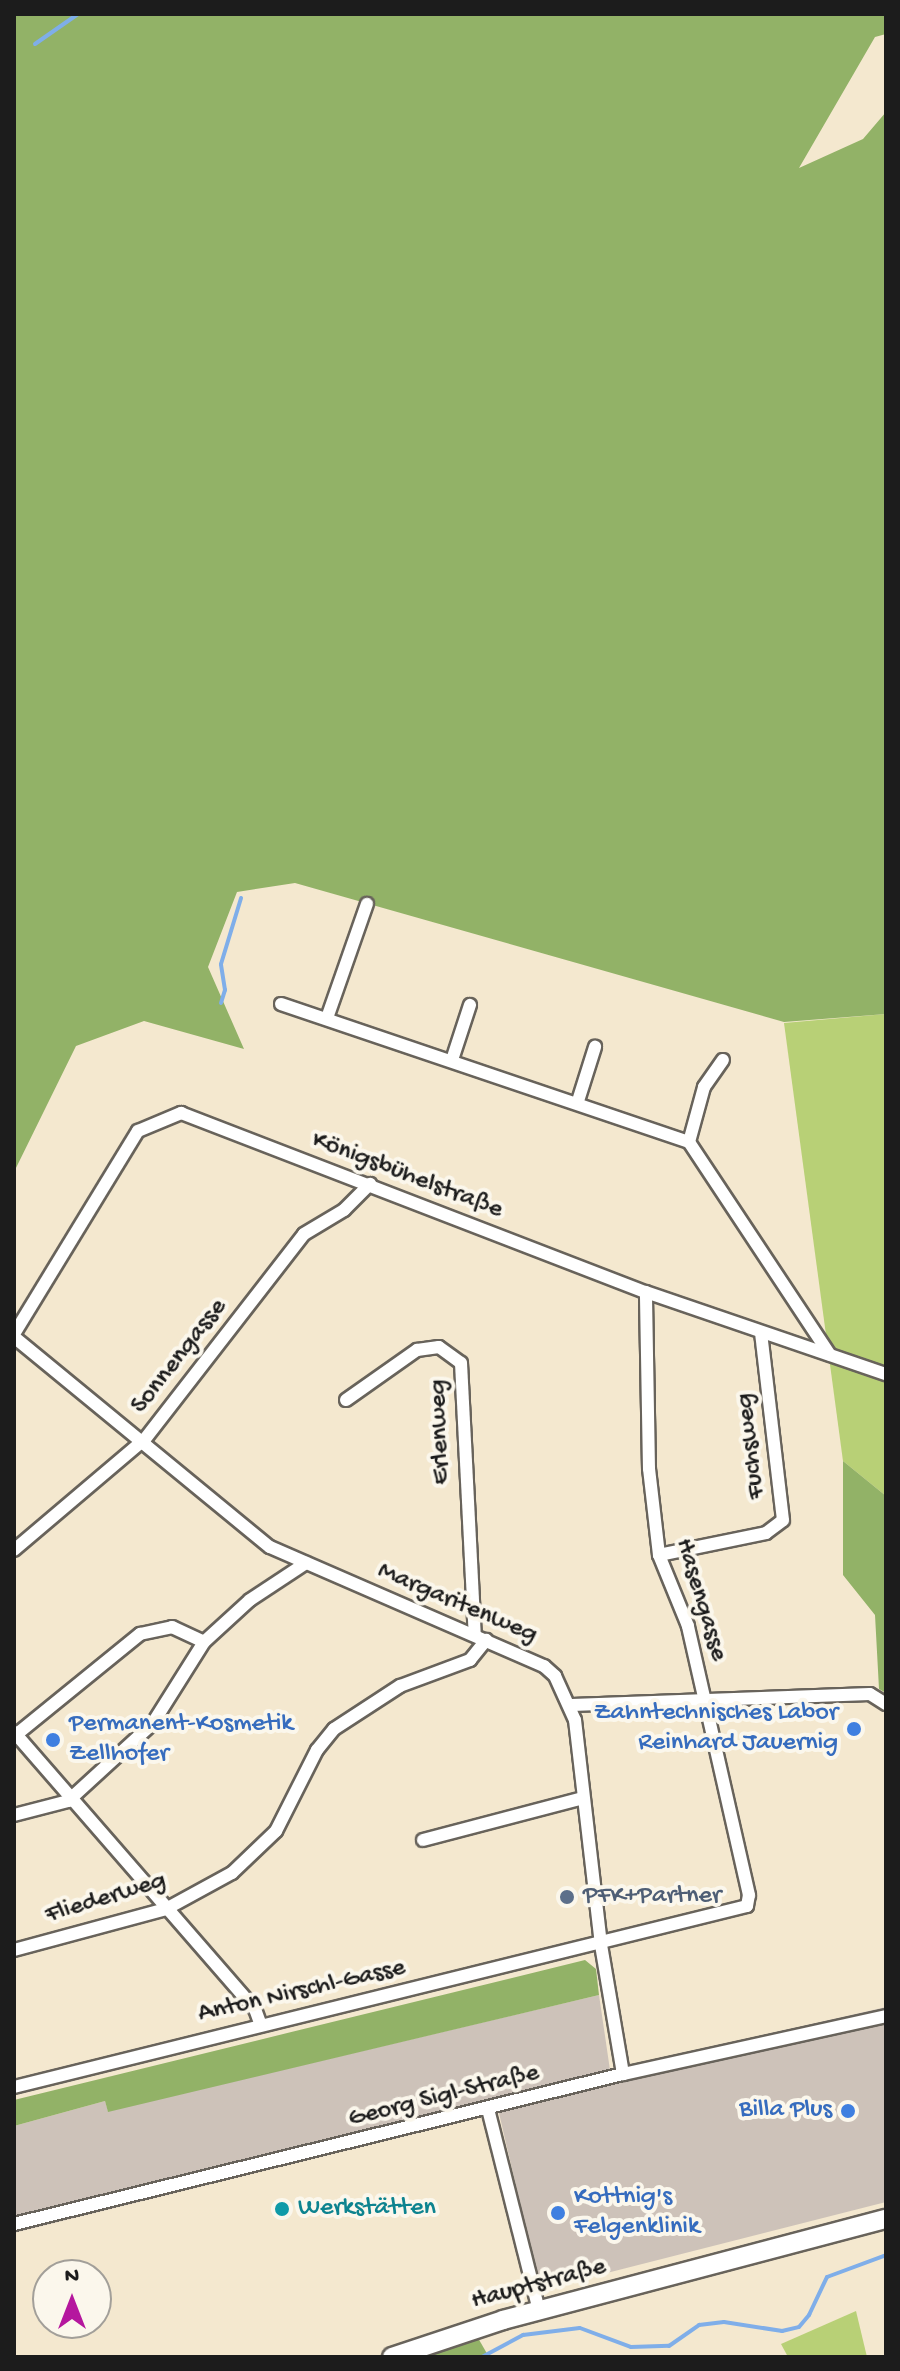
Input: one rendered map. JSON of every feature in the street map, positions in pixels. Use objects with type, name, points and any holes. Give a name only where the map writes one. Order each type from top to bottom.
[{"type":"main road","name":"Hauptstraße","points":[[392,2357],[539,2311],[886,2219]]},
{"type":"street","points":[[327,1018],[367,904]]},
{"type":"street","points":[[281,1004],[578,1101],[689,1142],[830,1355]]},
{"type":"street","points":[[452,1060],[470,1005]]},
{"type":"street","points":[[578,1101],[595,1047]]},
{"type":"street","points":[[689,1142],[704,1087],[723,1060]]},
{"type":"street","name":"Königsbühelstraße","points":[[14,1336],[138,1131],[181,1113],[646,1292],[886,1374]]},
{"type":"street","name":"Sonnengasse","points":[[14,1550],[145,1439],[304,1234],[354,1203],[370,1184]]},
{"type":"street","name":"Hasengasse","points":[[601,1945],[747,1906],[749,1895],[688,1626],[659,1555],[649,1469],[646,1292]]},
{"type":"street","name":"Fuchsweg","points":[[659,1555],[766,1533],[783,1520],[761,1333]]},
{"type":"street","name":"Margaritenweg","points":[[14,1336],[145,1439],[270,1547],[544,1666],[572,1705],[601,1945],[623,2074]]},
{"type":"street","name":"Erlenweg","points":[[346,1400],[417,1350],[439,1347],[461,1363],[481,1638]]},
{"type":"street","points":[[14,1815],[68,1801],[153,1723],[204,1642],[250,1600],[306,1563]]},
{"type":"street","points":[[204,1642],[172,1627],[140,1634],[15,1733],[68,1801],[255,2009],[260,2023]]},
{"type":"street","name":"Fliederweg","points":[[14,1950],[166,1909],[232,1873],[269,1840],[317,1750],[346,1719],[400,1686],[470,1660],[481,1638]]},
{"type":"street","points":[[572,1705],[870,1694],[886,1704]]},
{"type":"street","points":[[423,1840],[583,1798]]},
{"type":"street","name":"Anton Nirschl-Gasse","points":[[14,2087],[260,2023],[601,1945]]},
{"type":"street","name":"Georg Sigl-Straße","points":[[14,2224],[623,2074],[886,2016]]},
{"type":"street","points":[[488,2109],[539,2311]]},
{"type":"shaded area","points":[[599,1995],[610,2070],[886,2007],[886,2202],[540,2290],[499,2113],[14,2233],[14,2126],[105,2101],[108,2111]]},
{"type":"green space","points":[[14,14],[886,14],[886,34],[875,37],[799,168],[863,139],[886,112],[886,1014],[784,1022],[295,883],[237,892],[208,967],[244,1049],[144,1021],[76,1046],[14,1172]]},
{"type":"green space","points":[[886,1014],[886,1496],[843,1461],[784,1023]]},
{"type":"green space","points":[[843,1461],[886,1496],[886,1693],[879,1689],[875,1615],[843,1575]]},
{"type":"green space","points":[[585,1960],[596,1969],[599,1995],[108,2112],[105,2101],[14,2126],[14,2100]]},
{"type":"green space","points":[[856,2311],[867,2357],[788,2357],[781,2344]]},
{"type":"green space","points":[[478,2338],[489,2357],[417,2357]]},
{"type":"waterway","points":[[35,44],[78,14]]},
{"type":"waterway","points":[[221,1003],[225,990],[221,964],[241,898]]},
{"type":"waterway","points":[[482,2357],[523,2335],[580,2328],[631,2347],[669,2346],[699,2325],[724,2322],[782,2331],[799,2327],[809,2315],[827,2277],[886,2255]]},
{"type":"place","name":"Zahntechnisches Labor Reinhard Jauernig","points":[[854,1729]]},
{"type":"place","name":"Permanent-Kosmetik Zellhofer","points":[[53,1740]]},
{"type":"place","name":"PFK+Partner","points":[[567,1897]]},
{"type":"place","name":"Billa Plus","points":[[848,2111]]},
{"type":"place","name":"Werkstätten","points":[[282,2209]]},
{"type":"place","name":"Kottnig's Felgenklinik","points":[[558,2213]]}]
